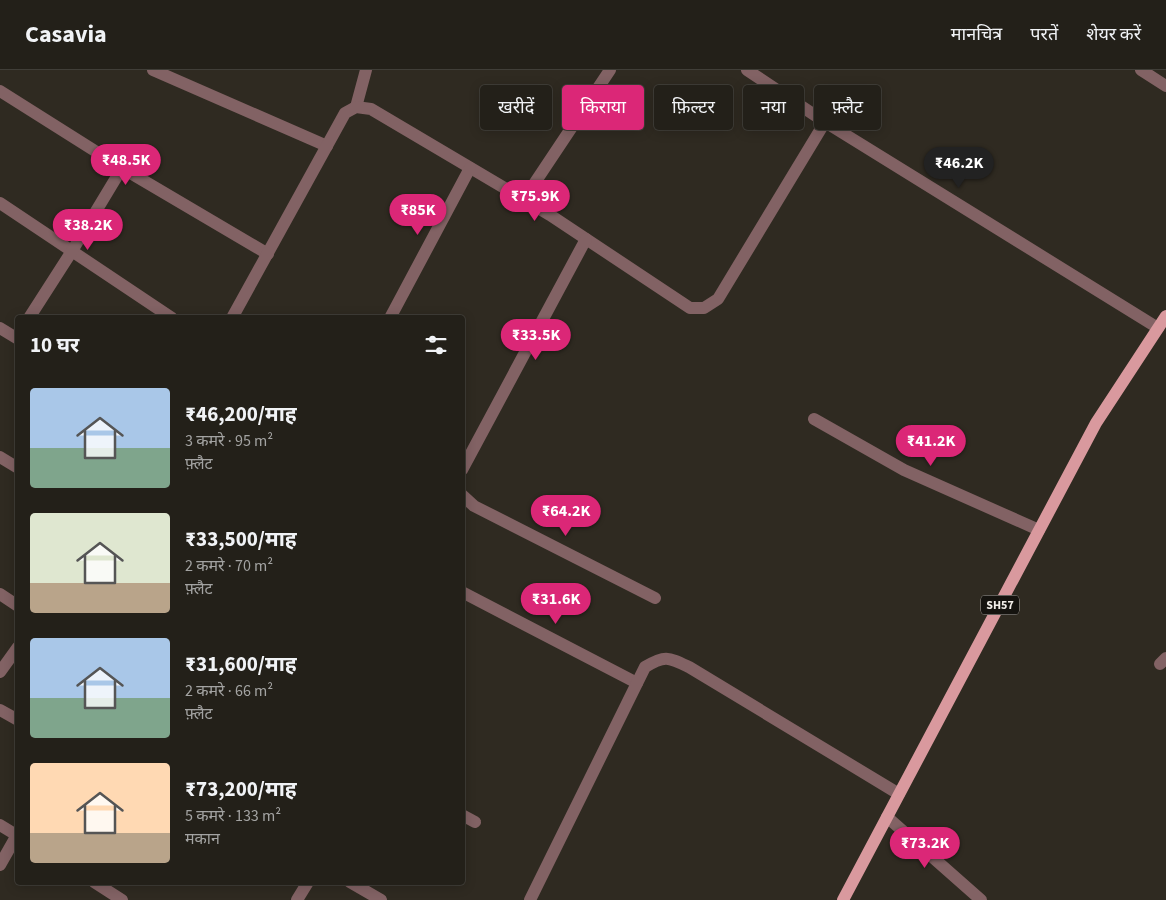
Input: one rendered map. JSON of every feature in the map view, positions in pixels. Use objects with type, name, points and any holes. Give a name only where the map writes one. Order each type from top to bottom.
[{"type":"main road","name":"SH57","points":[[843,900],[1096,423],[1166,316]]},
{"type":"street","points":[[152,70],[327,146]]},
{"type":"street","points":[[356,107],[366,70]]},
{"type":"street","points":[[524,199],[610,70]]},
{"type":"street","points":[[747,70],[814,115]]},
{"type":"street","points":[[1141,70],[1166,86]]},
{"type":"street","points":[[0,91],[122,168],[268,254]]},
{"type":"street","points":[[234,315],[345,114],[356,107],[371,109],[524,199],[690,308],[704,308],[718,299],[820,130]]},
{"type":"street","points":[[838,130],[1158,328]]},
{"type":"street","points":[[31,315],[122,168]]},
{"type":"street","points":[[392,315],[470,168]]},
{"type":"street","points":[[0,203],[168,315]]},
{"type":"street","points":[[465,464],[586,239]]},
{"type":"street","points":[[0,328],[15,336]]},
{"type":"street","points":[[814,419],[904,470],[1039,530]]},
{"type":"street","points":[[0,457],[15,466]]},
{"type":"street","points":[[465,498],[474,506],[655,598]]},
{"type":"street","points":[[0,594],[15,604]]},
{"type":"street","points":[[465,594],[637,683]]},
{"type":"street","points":[[0,672],[15,651]]},
{"type":"street","points":[[530,900],[645,667],[659,658],[671,659],[689,667],[899,794]]},
{"type":"street","points":[[0,710],[15,718]]},
{"type":"street","points":[[465,817],[475,822]]},
{"type":"street","points":[[887,817],[981,900]]},
{"type":"street","points":[[0,825],[15,834]]},
{"type":"street","points":[[0,865],[15,839]]},
{"type":"street","points":[[99,885],[122,900]]},
{"type":"street","points":[[297,900],[306,885]]},
{"type":"street","points":[[355,885],[381,900]]}]
